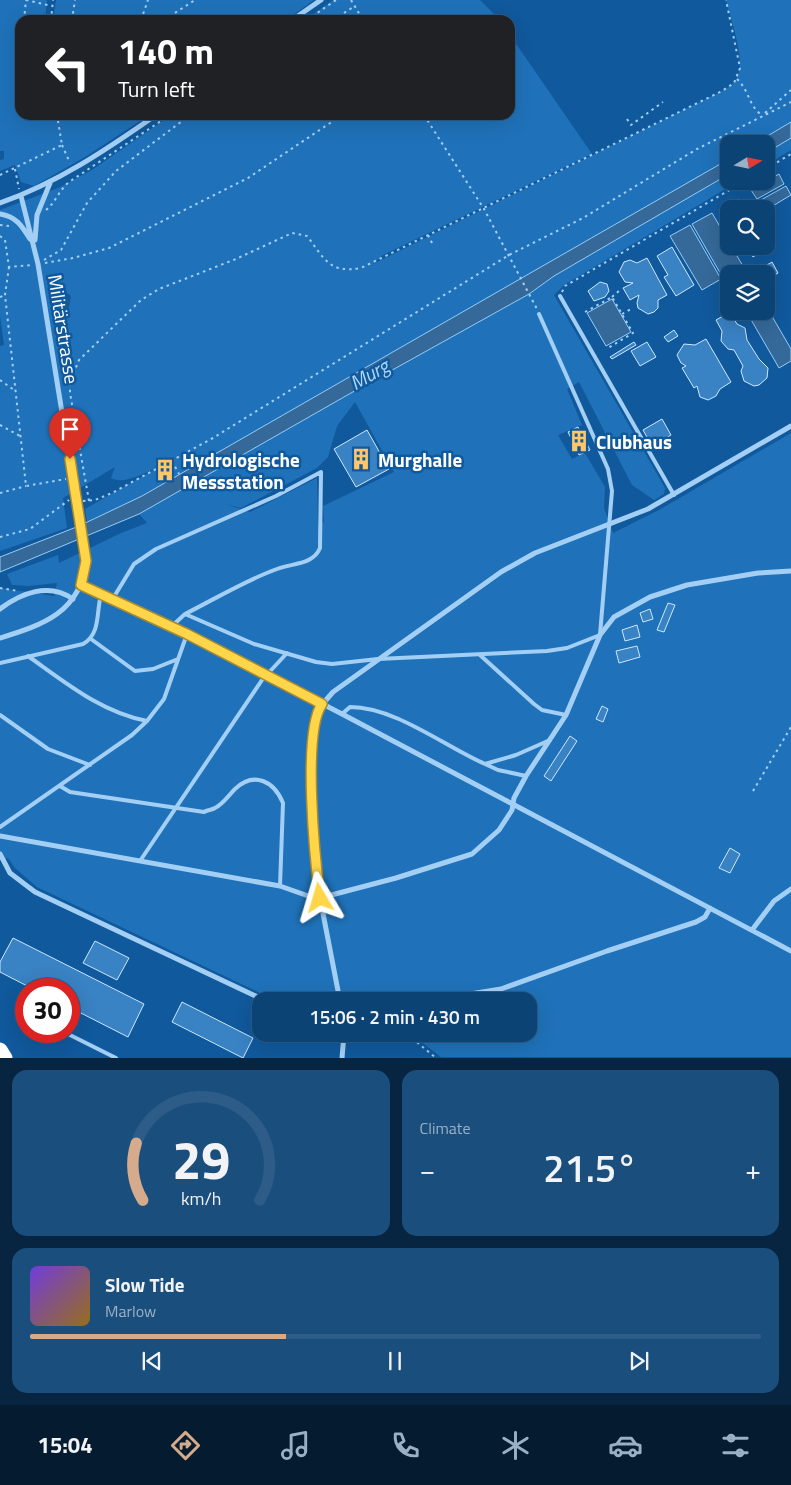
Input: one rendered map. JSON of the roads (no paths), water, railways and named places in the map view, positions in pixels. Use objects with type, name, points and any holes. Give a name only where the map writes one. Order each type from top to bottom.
[{"type":"highway","points":[[0,1050],[5,1058]]},
{"type":"street","points":[[299,15],[321,0]]},
{"type":"street","points":[[0,203],[50,183],[148,120]]},
{"type":"street","name":"Militärstrasse","points":[[34,246],[37,215],[50,183]]},
{"type":"street","name":"Militärstrasse","points":[[0,638],[49,620],[62,611],[73,599],[81,585],[86,561],[80,516],[74,500],[73,478],[38,264],[21,196]]},
{"type":"street","name":"Militärstrasse","points":[[0,214],[10,216],[20,222],[34,246]]},
{"type":"street","points":[[338,992],[320,898],[311,799],[316,718],[322,704],[333,692],[501,572],[534,553],[608,526],[674,495],[791,426]]},
{"type":"street","points":[[0,836],[280,886],[314,898],[396,878],[472,854],[499,830],[526,776],[566,715],[600,635],[614,617],[650,597],[687,585],[758,573],[791,571]]},
{"type":"street","points":[[81,585],[172,626],[791,951]]},
{"type":"street","points":[[0,609],[16,597],[28,593],[60,592],[73,599]]},
{"type":"street","points":[[0,854],[10,873],[35,892],[252,994]]},
{"type":"street","points":[[752,930],[774,901],[791,889]]},
{"type":"street","points":[[478,992],[501,988],[696,922],[704,917],[710,908]]},
{"type":"street","points":[[342,1058],[343,1042]]},
{"type":"lane","points":[[560,296],[674,495]]},
{"type":"lane","points":[[185,614],[239,638],[332,664],[378,659],[547,651],[567,648],[600,635],[612,492],[608,469],[539,314]]},
{"type":"lane","points":[[112,600],[134,564],[156,549],[276,496],[321,472],[320,548],[317,555],[310,560],[277,569],[185,614],[172,626]]},
{"type":"lane","points":[[0,663],[83,644],[91,639],[95,630],[101,595]]},
{"type":"lane","points":[[0,827],[90,765],[147,721],[164,699],[187,634]]},
{"type":"lane","points":[[91,639],[135,671],[154,669],[178,659]]},
{"type":"lane","points":[[140,861],[266,675],[288,653]]},
{"type":"lane","points":[[480,655],[538,708],[566,715]]},
{"type":"lane","points":[[28,656],[76,691],[102,706],[127,717],[147,721]]},
{"type":"lane","points":[[342,714],[350,706],[375,711],[400,720],[498,770],[526,776]]},
{"type":"lane","points":[[0,715],[48,748],[90,765]]},
{"type":"lane","points":[[485,764],[516,754],[550,739]]},
{"type":"lane","points":[[60,786],[70,792],[204,812],[216,808],[236,788],[246,782],[258,780],[270,783],[278,792],[283,803],[280,886]]},
{"type":"lane","points":[[80,1040],[116,1058]]},
{"type":"water","points":[[791,122],[791,138],[775,148],[775,135],[769,135]]},
{"type":"water","name":"Murg","points":[[720,164],[720,179],[554,276],[529,294],[139,514],[0,572],[0,557],[79,526],[142,496]]},
{"type":"water","points":[[779,174],[784,184],[775,189],[775,176]]},
{"type":"water","points":[[786,186],[791,195],[775,205],[775,200],[761,200]]},
{"type":"water","points":[[751,190],[773,190],[757,199]]},
{"type":"water","points":[[712,213],[720,227],[720,255],[736,255],[742,265],[720,265],[720,273],[692,224]]},
{"type":"water","points":[[690,225],[720,280],[702,290],[670,236]]},
{"type":"water","points":[[612,299],[631,332],[606,346],[587,313]]},
{"type":"water","points":[[751,320],[774,320],[791,349],[791,361],[779,368]]},
{"type":"place","name":"Clubhaus","points":[[579,441]]},
{"type":"place","name":"Murghalle","points":[[361,459]]},
{"type":"place","name":"Hydrologische Messstation","points":[[165,470]]}]
